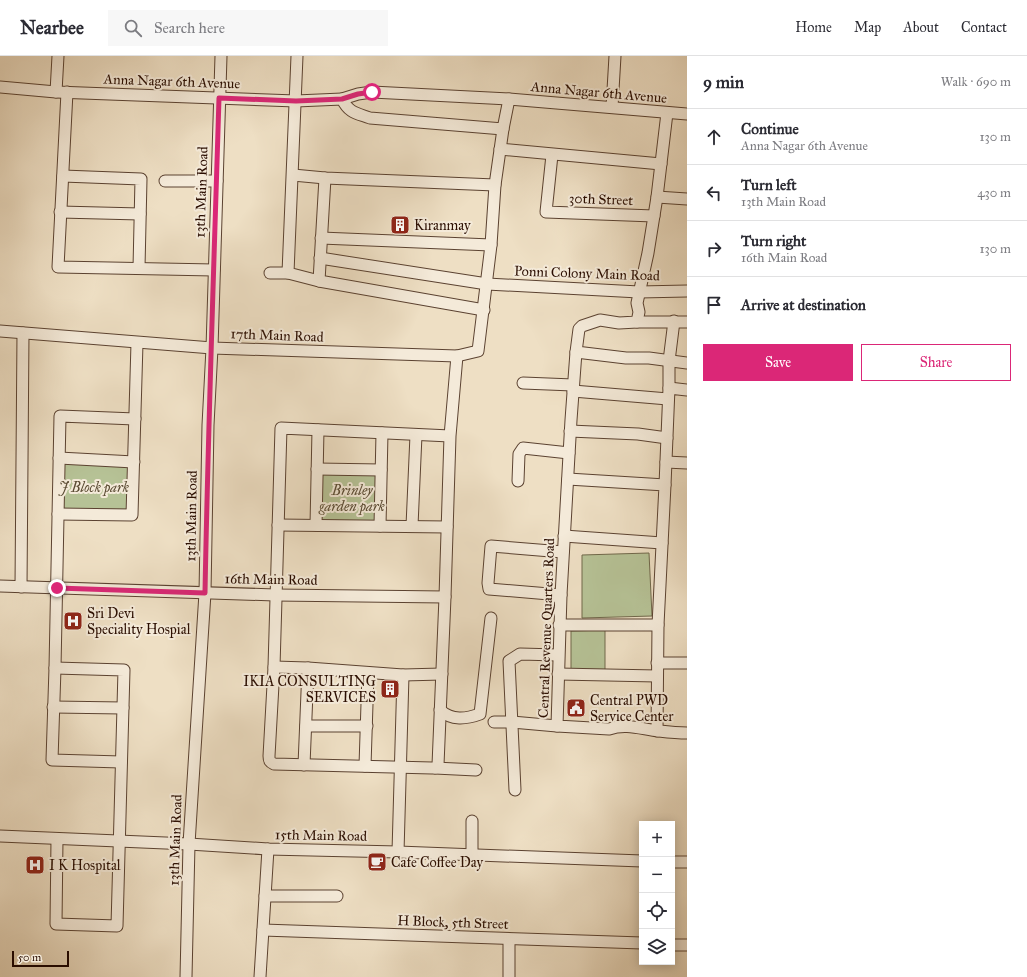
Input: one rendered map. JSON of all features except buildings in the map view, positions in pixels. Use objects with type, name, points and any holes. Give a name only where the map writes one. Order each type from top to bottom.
[{"type":"street","points":[[58,56],[62,92],[63,176],[58,267],[214,270]]},
{"type":"street","name":"13th Main Road","points":[[186,977],[189,844],[205,593],[208,425],[212,348],[220,56]]},
{"type":"street","points":[[288,273],[297,56]]},
{"type":"street","points":[[612,107],[615,56]]},
{"type":"street","name":"Anna Nagar 6th Avenue","points":[[0,87],[62,92],[296,101],[342,99],[358,94],[372,92],[509,99],[687,114]]},
{"type":"street","points":[[342,99],[346,107],[352,112],[370,118],[503,129]]},
{"type":"street","points":[[270,273],[288,273],[319,281],[484,310],[491,245],[495,185],[509,99]]},
{"type":"street","points":[[667,113],[657,197],[639,292],[637,322],[687,322]]},
{"type":"street","points":[[500,149],[661,164]]},
{"type":"street","name":"30th Street","points":[[552,155],[546,212],[654,216]]},
{"type":"street","points":[[293,175],[325,178],[495,185]]},
{"type":"street","points":[[63,176],[141,179],[140,268]]},
{"type":"street","points":[[319,281],[325,178]]},
{"type":"street","points":[[165,181],[217,181]]},
{"type":"street","points":[[657,197],[687,199]]},
{"type":"street","points":[[60,212],[140,214]]},
{"type":"street","points":[[321,238],[491,245]]},
{"type":"street","name":"Ponni Colony Main Road","points":[[320,258],[487,284],[639,292],[687,291]]},
{"type":"street","name":"17th Main Road","points":[[0,331],[212,348],[457,356],[478,351],[484,310]]},
{"type":"street","name":"Central Revenue Quarters Road","points":[[637,322],[619,323],[600,320],[582,326],[579,329],[573,388],[563,552],[559,625],[557,726],[609,729],[616,727],[634,727],[657,731],[687,733]]},
{"type":"street","points":[[657,731],[658,625],[667,438],[669,361],[674,322]]},
{"type":"street","points":[[20,587],[23,333]]},
{"type":"street","points":[[58,514],[132,515],[136,419],[137,342]]},
{"type":"street","points":[[576,352],[626,358],[649,358],[687,363]]},
{"type":"street","points":[[434,768],[437,766],[438,762],[450,436],[457,356]]},
{"type":"street","points":[[523,383],[573,388],[668,393],[687,390]]},
{"type":"street","points":[[121,762],[52,760],[60,416],[136,419]]},
{"type":"street","points":[[450,436],[281,428],[274,667],[269,759],[274,764],[476,770]]},
{"type":"street","points":[[316,526],[318,430]]},
{"type":"street","points":[[380,526],[382,433]]},
{"type":"street","points":[[570,434],[638,434],[667,438]]},
{"type":"street","points":[[412,526],[416,435]]},
{"type":"street","points":[[518,481],[519,454],[523,448],[569,453]]},
{"type":"street","points":[[59,458],[134,462]]},
{"type":"street","points":[[666,462],[687,463]]},
{"type":"street","points":[[317,469],[381,470]]},
{"type":"street","points":[[568,479],[665,485]]},
{"type":"street","points":[[278,525],[447,527]]},
{"type":"street","points":[[564,536],[662,543]]},
{"type":"street","points":[[561,595],[489,589],[488,583],[492,546],[563,552]]},
{"type":"street","name":"16th Main Road","points":[[0,586],[275,595],[445,597]]},
{"type":"street","points":[[440,710],[446,715],[466,719],[480,714],[491,618]]},
{"type":"street","points":[[559,625],[658,625]]},
{"type":"street","points":[[515,790],[509,660],[520,654],[558,655]]},
{"type":"street","points":[[657,663],[687,663]]},
{"type":"street","points":[[274,667],[404,675],[442,674]]},
{"type":"street","points":[[55,668],[124,670],[117,926],[56,924],[57,839]]},
{"type":"street","points":[[304,765],[308,668]]},
{"type":"street","points":[[365,766],[368,673]]},
{"type":"street","points":[[558,674],[657,676]]},
{"type":"street","points":[[398,852],[404,675]]},
{"type":"street","points":[[53,707],[123,708]]},
{"type":"street","points":[[494,722],[557,726]]},
{"type":"street","points":[[306,726],[367,726]]},
{"type":"street","points":[[472,821],[472,855]]},
{"type":"street","name":"15th Main Road","points":[[0,836],[268,848],[639,861]]},
{"type":"street","points":[[260,977],[268,848]]},
{"type":"street","points":[[675,862],[687,862]]},
{"type":"street","points":[[265,896],[337,896]]},
{"type":"street","name":"H Block, 5th Street","points":[[262,930],[639,943]]},
{"type":"street","points":[[509,939],[509,977]]},
{"type":"street","points":[[675,944],[687,945]]},
{"type":"green space","name":"J Block park","points":[[59,458],[134,462],[132,515],[58,514]]},
{"type":"green space","name":"Brinley garden park","points":[[317,469],[381,470],[380,526],[316,525]]},
{"type":"green space","points":[[649,553],[652,616],[582,618],[582,555]]},
{"type":"green space","points":[[605,630],[605,672],[571,672],[571,631]]},
{"type":"place","name":"Kiranmay","points":[[400,225]]},
{"type":"place","name":"Sri Devi Speciality Hospial","points":[[73,621]]},
{"type":"place","name":"IKIA CONSULTING SERVICES","points":[[390,689]]},
{"type":"place","name":"Central PWD Service Center","points":[[576,708]]},
{"type":"place","name":"Cafe Coffee Day","points":[[377,862]]},
{"type":"place","name":"I K Hospital","points":[[35,865]]},
{"type":"route","points":[[57,588],[205,593],[208,425],[212,348],[219,98],[296,101],[342,99],[358,94],[372,92]]}]
